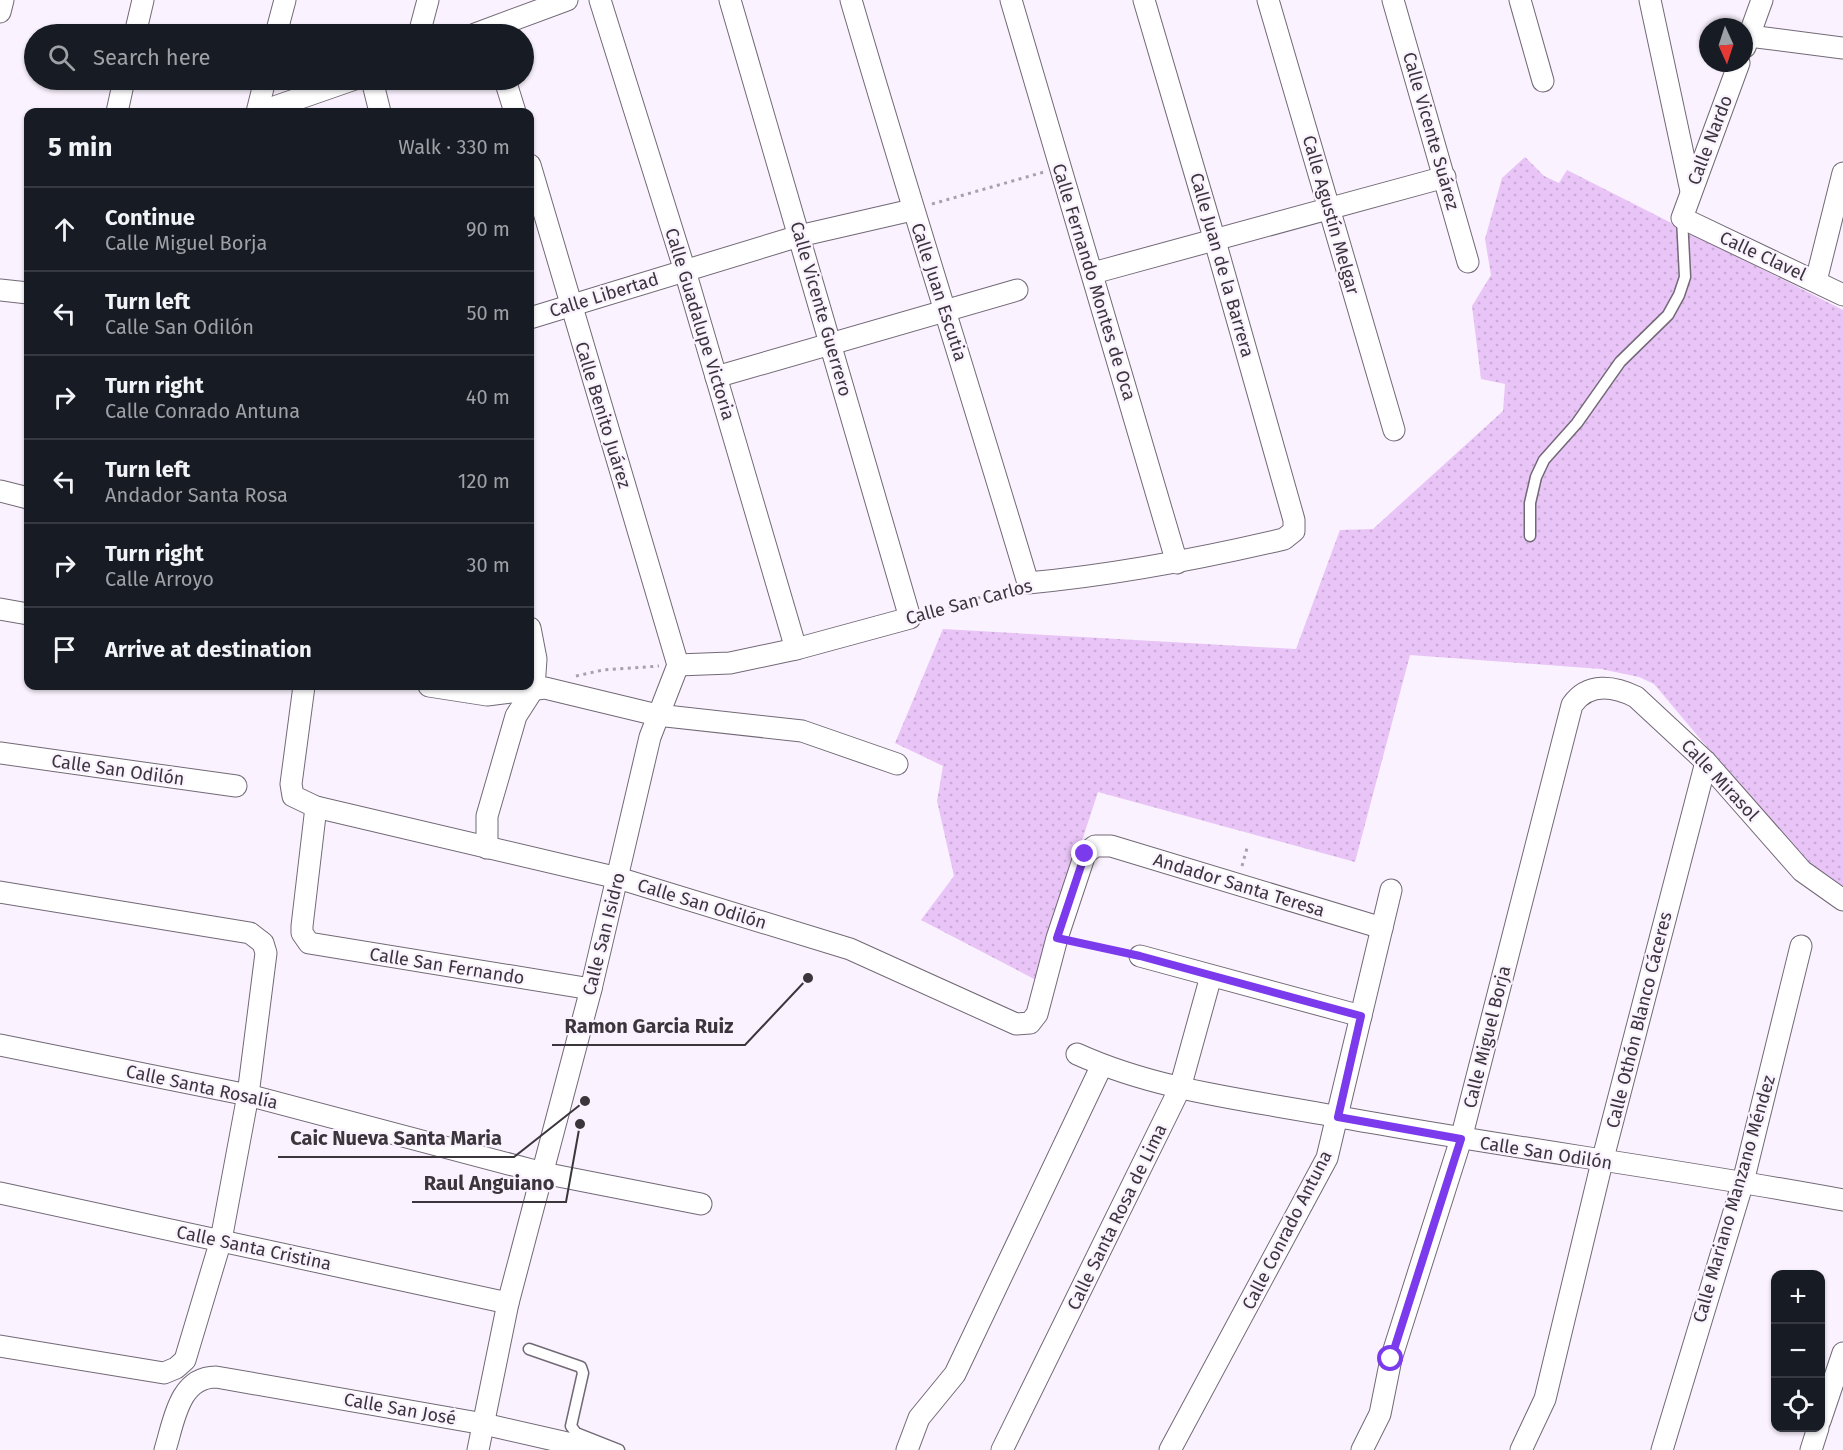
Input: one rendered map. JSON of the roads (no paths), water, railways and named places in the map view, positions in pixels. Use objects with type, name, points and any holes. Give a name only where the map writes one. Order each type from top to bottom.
[{"type":"street","points":[[0,12],[3,0]]},
{"type":"street","points":[[137,24],[143,0]]},
{"type":"street","points":[[279,24],[285,0]]},
{"type":"street","points":[[422,24],[428,0]]},
{"type":"street","points":[[508,24],[567,0]]},
{"type":"street","name":"Calle Guadalupe Victoria","points":[[600,0],[685,271],[796,649]]},
{"type":"street","name":"Calle Vicente Guerrero","points":[[730,0],[910,618]]},
{"type":"street","name":"Calle Juan Escutia","points":[[851,0],[912,210],[946,310],[1029,583]]},
{"type":"street","name":"Calle Fernando Montes de Oca","points":[[1011,0],[1177,564]]},
{"type":"street","name":"Calle Juan de la Barrera","points":[[1144,0],[1294,520],[1294,531]]},
{"type":"street","name":"Calle Agustín Melgar","points":[[1268,0],[1394,430]]},
{"type":"street","name":"Calle Vicente Suárez","points":[[1393,0],[1468,262]]},
{"type":"street","points":[[1520,0],[1543,81]]},
{"type":"street","points":[[1650,0],[1691,192]]},
{"type":"street","points":[[1753,26],[1762,0]]},
{"type":"street","points":[[1753,43],[1843,48]]},
{"type":"street","name":"Calle Nardo","points":[[1682,218],[1736,72]]},
{"type":"street","points":[[118,108],[122,90]]},
{"type":"street","points":[[260,108],[263,90]]},
{"type":"street","points":[[271,108],[323,90]]},
{"type":"street","points":[[374,90],[379,108]]},
{"type":"street","points":[[508,90],[513,108]]},
{"type":"street","points":[[1816,281],[1843,173]]},
{"type":"street","points":[[1093,273],[1445,177]]},
{"type":"street","name":"Calle Benito Juárez","points":[[534,179],[673,677]]},
{"type":"street","name":"Calle Libertad","points":[[534,317],[569,304],[799,236],[912,210]]},
{"type":"street","name":"Calle Clavel","points":[[1682,218],[1843,295]]},
{"type":"street","points":[[0,290],[24,293]]},
{"type":"street","points":[[716,377],[1017,290]]},
{"type":"street","points":[[0,490],[24,497]]},
{"type":"street","name":"Calle San Carlos","points":[[1029,583],[1096,577],[1177,564],[1284,539],[1294,531]]},
{"type":"street","points":[[0,609],[24,613]]},
{"type":"street","name":"Calle San Carlos","points":[[673,677],[796,649],[910,618]]},
{"type":"street","points":[[534,654],[539,688]]},
{"type":"street","name":"Calle San Isidro","points":[[478,1450],[508,1303],[591,989],[657,715],[673,677]]},
{"type":"street","name":"Calle Mirasol","points":[[1584,692],[1601,687],[1624,691],[1636,697],[1706,762],[1802,872],[1843,900]]},
{"type":"street","points":[[488,848],[487,816],[509,738],[522,703],[539,688]]},
{"type":"street","points":[[534,689],[657,715],[802,731],[897,764]]},
{"type":"street","name":"Calle San Odilón","points":[[303,690],[291,784],[293,796],[316,807],[618,879],[850,949],[1016,1024],[1030,1023]]},
{"type":"street","points":[[455,690],[487,695],[524,690]]},
{"type":"street","name":"Calle Miguel Borja","points":[[1362,1450],[1380,1414],[1391,1359],[1461,1139],[1572,705],[1584,692]]},
{"type":"street","name":"Calle San Odilón","points":[[0,753],[236,786]]},
{"type":"street","name":"Calle Othón Blanco Cáceres","points":[[1521,1450],[1545,1400],[1602,1162],[1706,762]]},
{"type":"street","name":"Calle San Fernando","points":[[316,807],[302,926],[305,940],[315,945],[591,989]]},
{"type":"street","name":"Andador Santa Teresa","points":[[1030,1023],[1037,1014],[1057,938],[1085,854],[1095,846],[1111,846],[1382,928]]},
{"type":"street","name":"Calle Conrado Antuna","points":[[1170,1450],[1327,1158],[1391,890]]},
{"type":"street","points":[[0,892],[250,933],[263,943],[266,962],[248,1095],[221,1240],[190,1352],[176,1368],[164,1373],[0,1346]]},
{"type":"street","name":"Calle Mariano Manzano Méndez","points":[[1662,1450],[1743,1182],[1801,946]]},
{"type":"street","points":[[1140,956],[1361,1016]]},
{"type":"street","name":"Calle Santa Rosa de Lima","points":[[1002,1450],[1180,1088],[1211,976]]},
{"type":"street","name":"Calle Santa Rosalía","points":[[0,1045],[248,1095],[543,1173],[700,1204]]},
{"type":"street","name":"Calle San Odilón","points":[[1077,1053],[1102,1065],[1180,1088],[1461,1139],[1743,1182],[1843,1200]]},
{"type":"street","points":[[907,1450],[919,1418],[955,1374],[1102,1065]]},
{"type":"street","name":"Calle Santa Cristina","points":[[0,1193],[508,1303]]},
{"type":"street","points":[[1825,1409],[1843,1353]]},
{"type":"street","name":"Calle San José","points":[[165,1450],[185,1392],[201,1379],[216,1377],[484,1424],[598,1450]]},
{"type":"street","points":[[1811,1450],[1817,1432]]},
{"type":"lane","points":[[1530,536],[1530,502],[1536,477],[1544,460],[1577,423],[1620,362],[1668,315],[1679,295],[1685,277],[1682,218]]},
{"type":"lane","points":[[529,1349],[581,1367],[583,1373],[571,1426],[576,1432],[619,1450]]},
{"type":"place","name":"Ramon Garcia Ruiz","points":[[808,978]]},
{"type":"place","name":"Caic Nueva Santa Maria","points":[[585,1101]]},
{"type":"place","name":"Raul Anguiano","points":[[580,1124]]}]
